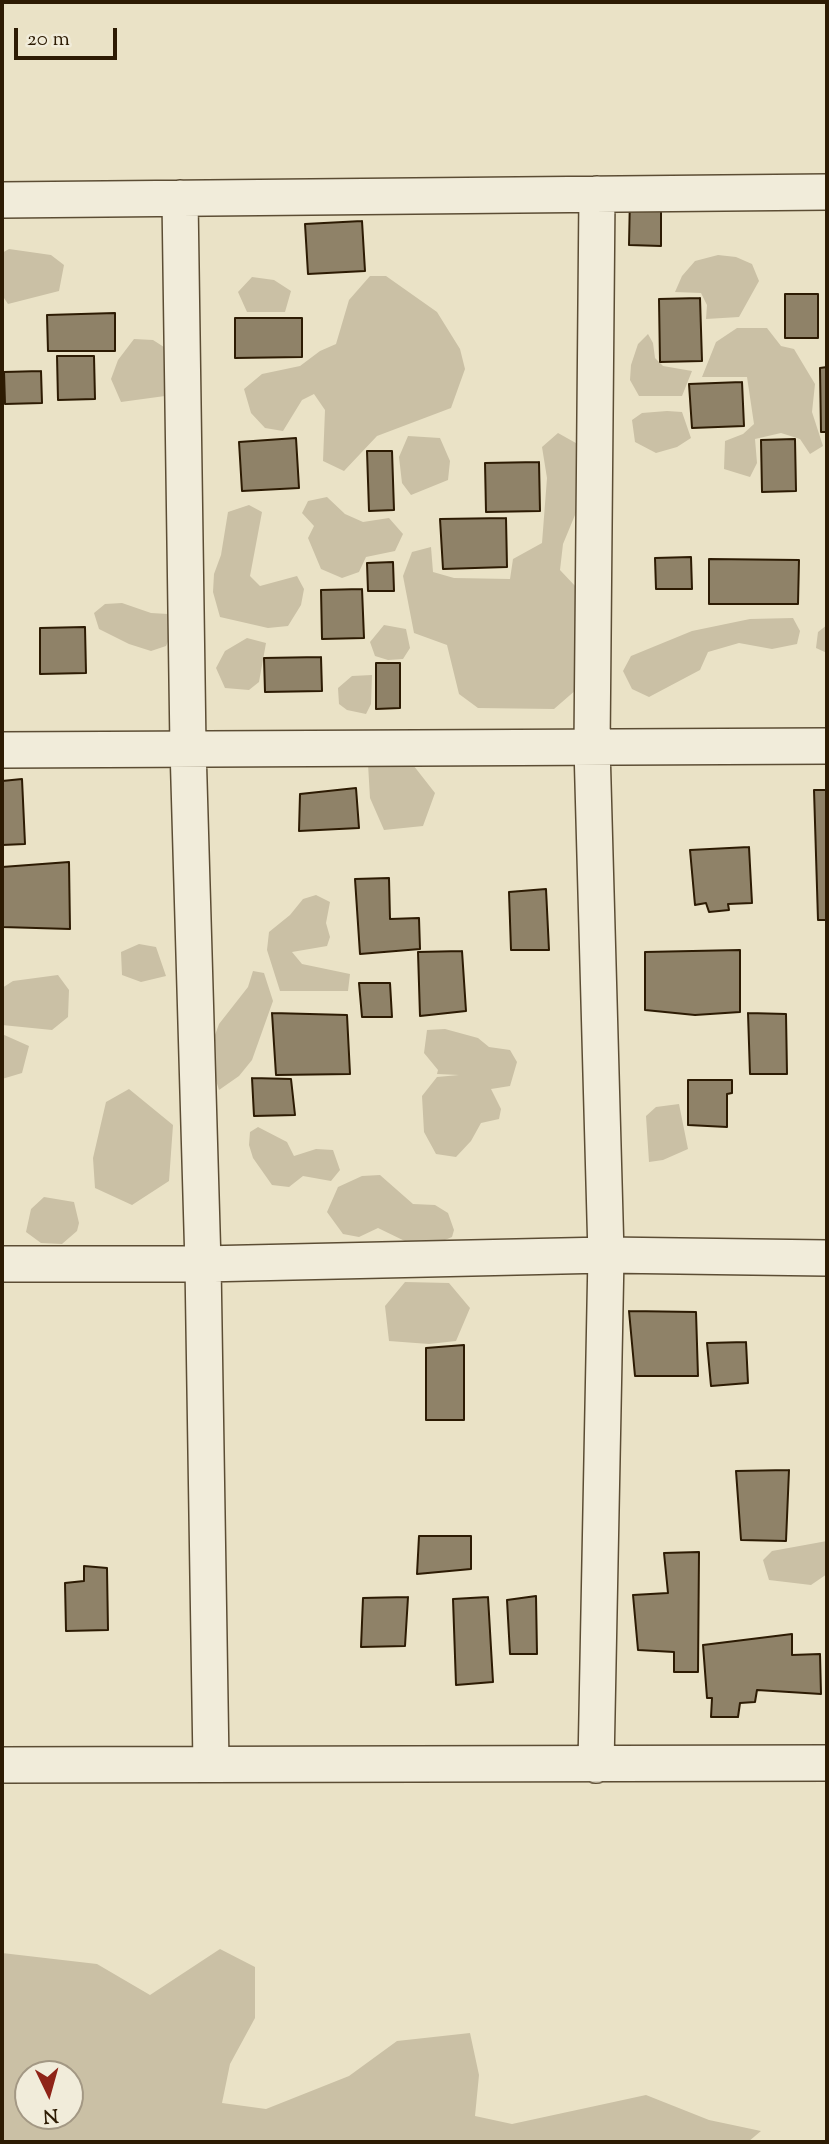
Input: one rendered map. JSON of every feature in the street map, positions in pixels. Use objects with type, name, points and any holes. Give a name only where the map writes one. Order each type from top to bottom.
[{"type":"street","points":[[2,200],[827,192]]},
{"type":"street","points":[[596,1765],[606,1255],[592,747],[597,194]]},
{"type":"street","points":[[180,198],[188,747],[202,1264],[211,1764]]},
{"type":"street","points":[[2,750],[827,746]]},
{"type":"street","points":[[2,1264],[202,1264],[606,1255],[827,1258]]},
{"type":"street","points":[[2,1765],[827,1763]]},
{"type":"shaded area","points":[[9,249],[51,255],[64,265],[59,291],[8,304],[2,295],[2,253]]},
{"type":"shaded area","points":[[718,255],[736,257],[752,264],[759,281],[739,317],[706,319],[707,305],[701,293],[675,292],[682,276],[695,261]]},
{"type":"shaded area","points":[[370,276],[386,276],[437,312],[460,349],[465,369],[451,408],[377,436],[344,471],[323,461],[325,410],[314,394],[302,400],[283,431],[265,428],[251,413],[244,389],[262,374],[300,366],[320,351],[336,344],[349,300]]},
{"type":"shaded area","points":[[252,277],[274,280],[291,291],[285,312],[247,312],[238,292]]},
{"type":"shaded area","points":[[737,328],[767,328],[781,346],[794,349],[815,384],[812,412],[823,446],[810,454],[800,439],[781,433],[755,439],[757,463],[750,477],[724,469],[725,441],[743,434],[754,424],[747,377],[702,377],[716,342]]},
{"type":"shaded area","points":[[648,334],[653,343],[655,358],[663,366],[692,371],[682,396],[639,396],[630,380],[631,365],[638,344]]},
{"type":"shaded area","points":[[134,339],[153,340],[167,349],[173,381],[165,396],[121,402],[111,379],[118,360]]},
{"type":"shaded area","points":[[682,412],[691,438],[677,447],[656,453],[635,442],[632,420],[642,413]]},
{"type":"shaded area","points":[[558,433],[583,447],[587,486],[563,544],[560,570],[577,588],[577,689],[554,709],[478,708],[459,694],[447,645],[414,633],[403,576],[412,552],[431,547],[433,572],[454,578],[510,579],[513,559],[542,543],[547,478],[542,447]]},
{"type":"shaded area","points":[[408,436],[440,438],[450,461],[448,480],[411,495],[402,483],[399,457]]},
{"type":"shaded area","points":[[327,497],[345,514],[363,522],[389,518],[403,534],[395,551],[366,557],[359,572],[342,578],[321,569],[308,538],[314,526],[302,513],[308,501]]},
{"type":"shaded area","points":[[249,505],[262,512],[250,576],[260,586],[297,576],[304,589],[301,605],[288,626],[268,628],[220,617],[213,592],[214,574],[221,555],[228,512]]},
{"type":"shaded area","points":[[122,603],[151,613],[168,614],[171,635],[166,646],[151,651],[129,644],[99,629],[94,613],[105,604]]},
{"type":"shaded area","points":[[793,618],[800,631],[797,644],[772,649],[739,643],[708,652],[700,670],[649,697],[632,689],[623,671],[631,656],[692,631],[750,619]]},
{"type":"shaded area","points":[[384,625],[406,629],[410,648],[403,659],[388,660],[375,656],[370,642]]},
{"type":"shaded area","points":[[827,625],[827,653],[816,648],[818,632]]},
{"type":"shaded area","points":[[247,638],[266,643],[259,682],[249,690],[225,688],[216,668],[225,651]]},
{"type":"shaded area","points":[[372,675],[371,704],[366,714],[347,710],[339,704],[338,688],[352,676]]},
{"type":"shaded area","points":[[403,752],[435,793],[423,826],[384,830],[370,798],[368,764]]},
{"type":"shaded area","points":[[316,895],[330,902],[326,923],[330,937],[327,946],[292,952],[302,964],[350,974],[348,991],[280,991],[267,950],[269,932],[290,915],[303,899]]},
{"type":"shaded area","points":[[139,944],[156,947],[166,976],[141,982],[122,975],[121,952]]},
{"type":"shaded area","points":[[253,971],[264,973],[273,1001],[252,1060],[239,1076],[219,1090],[208,1054],[219,1024],[248,987]]},
{"type":"shaded area","points":[[58,975],[69,990],[68,1017],[52,1030],[2,1025],[2,988],[13,981]]},
{"type":"shaded area","points":[[445,1029],[478,1038],[489,1047],[510,1050],[517,1062],[510,1086],[491,1089],[501,1109],[499,1119],[481,1123],[471,1141],[456,1157],[436,1154],[424,1132],[422,1096],[437,1077],[459,1075],[437,1074],[438,1070],[424,1053],[427,1030]]},
{"type":"shaded area","points":[[2,1034],[29,1046],[22,1073],[2,1079]]},
{"type":"shaded area","points":[[129,1089],[173,1125],[169,1181],[132,1205],[95,1188],[93,1158],[106,1102]]},
{"type":"shaded area","points":[[679,1104],[688,1149],[663,1160],[649,1162],[646,1116],[656,1107]]},
{"type":"shaded area","points":[[258,1127],[287,1142],[294,1156],[316,1149],[333,1150],[340,1170],[331,1181],[303,1176],[289,1187],[272,1185],[253,1158],[249,1145],[250,1132]]},
{"type":"shaded area","points":[[380,1175],[413,1204],[435,1205],[448,1213],[454,1230],[452,1237],[438,1243],[413,1245],[378,1228],[359,1237],[343,1234],[327,1212],[338,1187],[362,1176]]},
{"type":"shaded area","points":[[44,1197],[74,1202],[79,1223],[77,1231],[62,1244],[41,1243],[26,1232],[31,1209]]},
{"type":"shaded area","points":[[405,1282],[449,1283],[470,1308],[456,1341],[429,1344],[389,1341],[385,1306]]},
{"type":"shaded area","points":[[827,1541],[827,1574],[811,1585],[769,1580],[763,1560],[772,1551]]},
{"type":"shaded area","points":[[220,1949],[255,1967],[255,2018],[230,2064],[222,2103],[266,2109],[349,2076],[397,2041],[470,2033],[479,2075],[475,2116],[512,2124],[646,2095],[709,2120],[761,2131],[748,2142],[2,2142],[2,1953],[97,1964],[150,1995]]},
{"type":"building","points":[[630,196],[661,197],[661,246],[629,245]]},
{"type":"building","points":[[362,221],[365,271],[308,274],[305,224]]},
{"type":"building","points":[[785,294],[818,294],[818,338],[785,338]]},
{"type":"building","points":[[700,298],[702,361],[660,362],[659,299]]},
{"type":"building","points":[[115,313],[115,351],[48,351],[47,315]]},
{"type":"building","points":[[235,318],[302,318],[302,357],[235,358]]},
{"type":"building","points":[[57,356],[94,356],[95,399],[58,400]]},
{"type":"building","points":[[827,367],[827,432],[821,432],[820,368]]},
{"type":"building","points":[[41,371],[42,403],[5,404],[4,372]]},
{"type":"building","points":[[742,382],[744,426],[692,428],[689,384]]},
{"type":"building","points":[[296,438],[299,488],[242,491],[239,442]]},
{"type":"building","points":[[795,439],[796,491],[762,492],[761,440]]},
{"type":"building","points":[[367,451],[392,451],[394,510],[369,511]]},
{"type":"building","points":[[539,462],[540,511],[486,512],[485,463]]},
{"type":"building","points":[[506,518],[507,567],[443,569],[440,519]]},
{"type":"building","points":[[691,557],[692,589],[656,589],[655,558]]},
{"type":"building","points":[[709,559],[799,560],[798,604],[709,604]]},
{"type":"building","points":[[393,562],[394,591],[368,591],[367,563]]},
{"type":"building","points":[[362,589],[364,638],[322,639],[321,590]]},
{"type":"building","points":[[85,627],[86,673],[40,674],[40,628]]},
{"type":"building","points":[[321,657],[322,691],[265,692],[264,658]]},
{"type":"building","points":[[376,663],[400,663],[400,708],[376,709]]},
{"type":"building","points":[[22,779],[25,844],[2,845],[2,781]]},
{"type":"building","points":[[356,788],[359,828],[299,831],[300,794]]},
{"type":"building","points":[[814,790],[827,790],[827,920],[818,920]]},
{"type":"building","points":[[749,847],[752,903],[728,904],[729,910],[709,912],[706,903],[695,905],[690,850]]},
{"type":"building","points":[[69,862],[70,929],[2,927],[2,867]]},
{"type":"building","points":[[389,878],[390,919],[419,918],[420,949],[360,954],[355,879]]},
{"type":"building","points":[[546,889],[549,950],[511,950],[509,892]]},
{"type":"building","points":[[740,950],[740,1012],[695,1015],[645,1010],[645,952]]},
{"type":"building","points":[[462,951],[466,1011],[420,1016],[418,952]]},
{"type":"building","points":[[359,983],[390,983],[392,1017],[362,1017]]},
{"type":"building","points":[[272,1013],[347,1015],[350,1074],[276,1075]]},
{"type":"building","points":[[748,1013],[786,1014],[787,1074],[750,1074]]},
{"type":"building","points":[[252,1078],[291,1079],[295,1115],[254,1116]]},
{"type":"building","points":[[688,1080],[732,1080],[732,1093],[727,1094],[727,1127],[688,1125]]},
{"type":"building","points":[[629,1311],[696,1312],[698,1376],[635,1376]]},
{"type":"building","points":[[746,1342],[748,1383],[711,1386],[707,1343]]},
{"type":"building","points":[[464,1345],[464,1420],[426,1420],[426,1348]]},
{"type":"building","points":[[789,1470],[786,1541],[741,1540],[736,1471]]},
{"type":"building","points":[[419,1536],[471,1536],[471,1569],[417,1574]]},
{"type":"building","points":[[699,1552],[698,1672],[674,1672],[674,1652],[638,1650],[633,1595],[668,1593],[664,1553]]},
{"type":"building","points":[[84,1566],[107,1568],[108,1630],[66,1631],[65,1583],[84,1581]]},
{"type":"building","points":[[536,1596],[537,1654],[510,1654],[507,1600]]},
{"type":"building","points":[[408,1597],[405,1646],[361,1647],[363,1598]]},
{"type":"building","points":[[488,1597],[493,1682],[456,1685],[453,1599]]},
{"type":"building","points":[[792,1634],[792,1655],[820,1654],[821,1694],[757,1690],[755,1702],[740,1703],[738,1717],[711,1717],[712,1698],[707,1698],[703,1645]]}]
